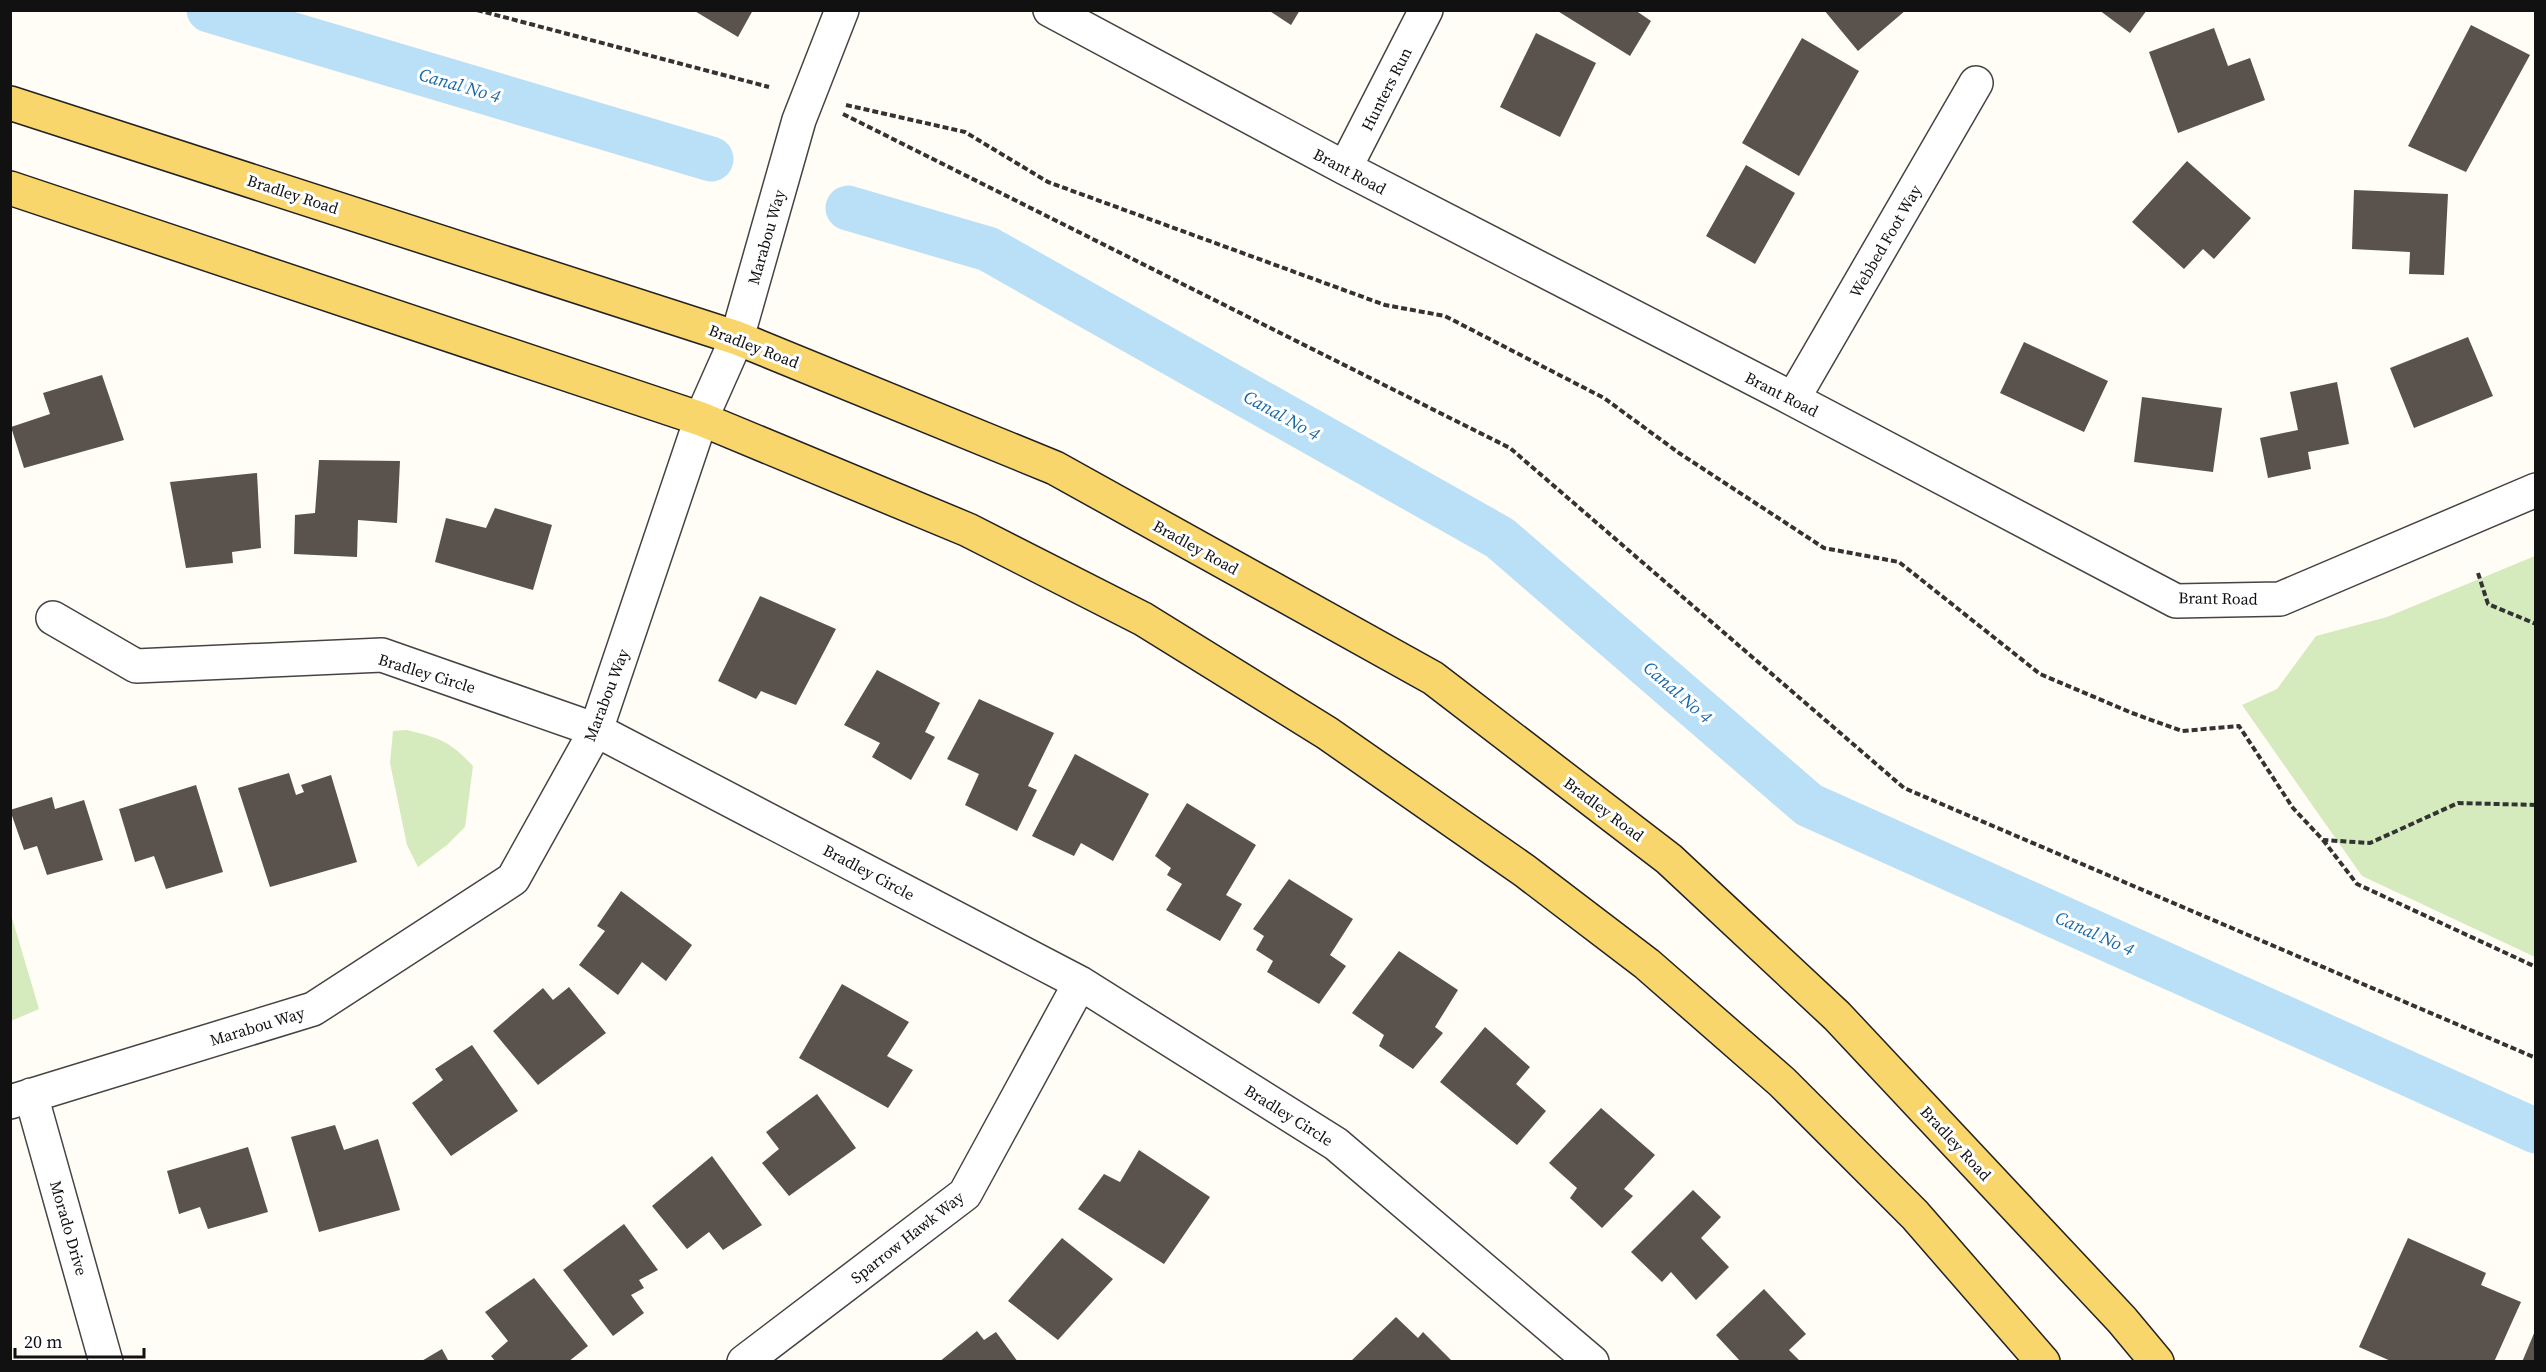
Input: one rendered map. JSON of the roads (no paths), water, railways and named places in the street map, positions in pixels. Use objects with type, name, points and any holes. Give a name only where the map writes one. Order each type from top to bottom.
[{"type":"main road","name":"Bradley Road","points":[[10,103],[737,338],[1055,468],[1433,678],[1669,859],[1837,1016],[2122,1320],[2157,1362]]},
{"type":"main road","points":[[10,188],[701,419],[968,530],[1143,619],[1327,734],[1525,871],[1647,964],[1782,1082],[1915,1215],[2043,1362]]},
{"type":"street","name":"Marabou Way","points":[[21,1099],[313,1009],[513,879],[597,730],[701,419],[737,338],[808,97],[842,10]]},
{"type":"street","name":"Brant Road","points":[[1050,10],[1345,168],[1794,399],[2176,601],[2280,599],[2535,490]]},
{"type":"street","name":"Hunters Run","points":[[1345,168],[1426,10]]},
{"type":"street","name":"Webbed Foot Way","points":[[1794,399],[1976,83]]},
{"type":"street","name":"Bradley Circle","points":[[53,618],[136,666],[382,655],[597,730],[1080,983],[1336,1144],[1592,1362]]},
{"type":"street","name":"Sparrow Hawk Way","points":[[744,1362],[965,1194],[1080,983]]},
{"type":"street","name":"Morado Drive","points":[[21,1099],[106,1362]]},
{"type":"waterway","name":"Canal No 4","points":[[209,10],[711,159]]},
{"type":"waterway","name":"Canal No 4","points":[[848,208],[988,249],[1500,538],[1809,805],[2536,1131]]}]
